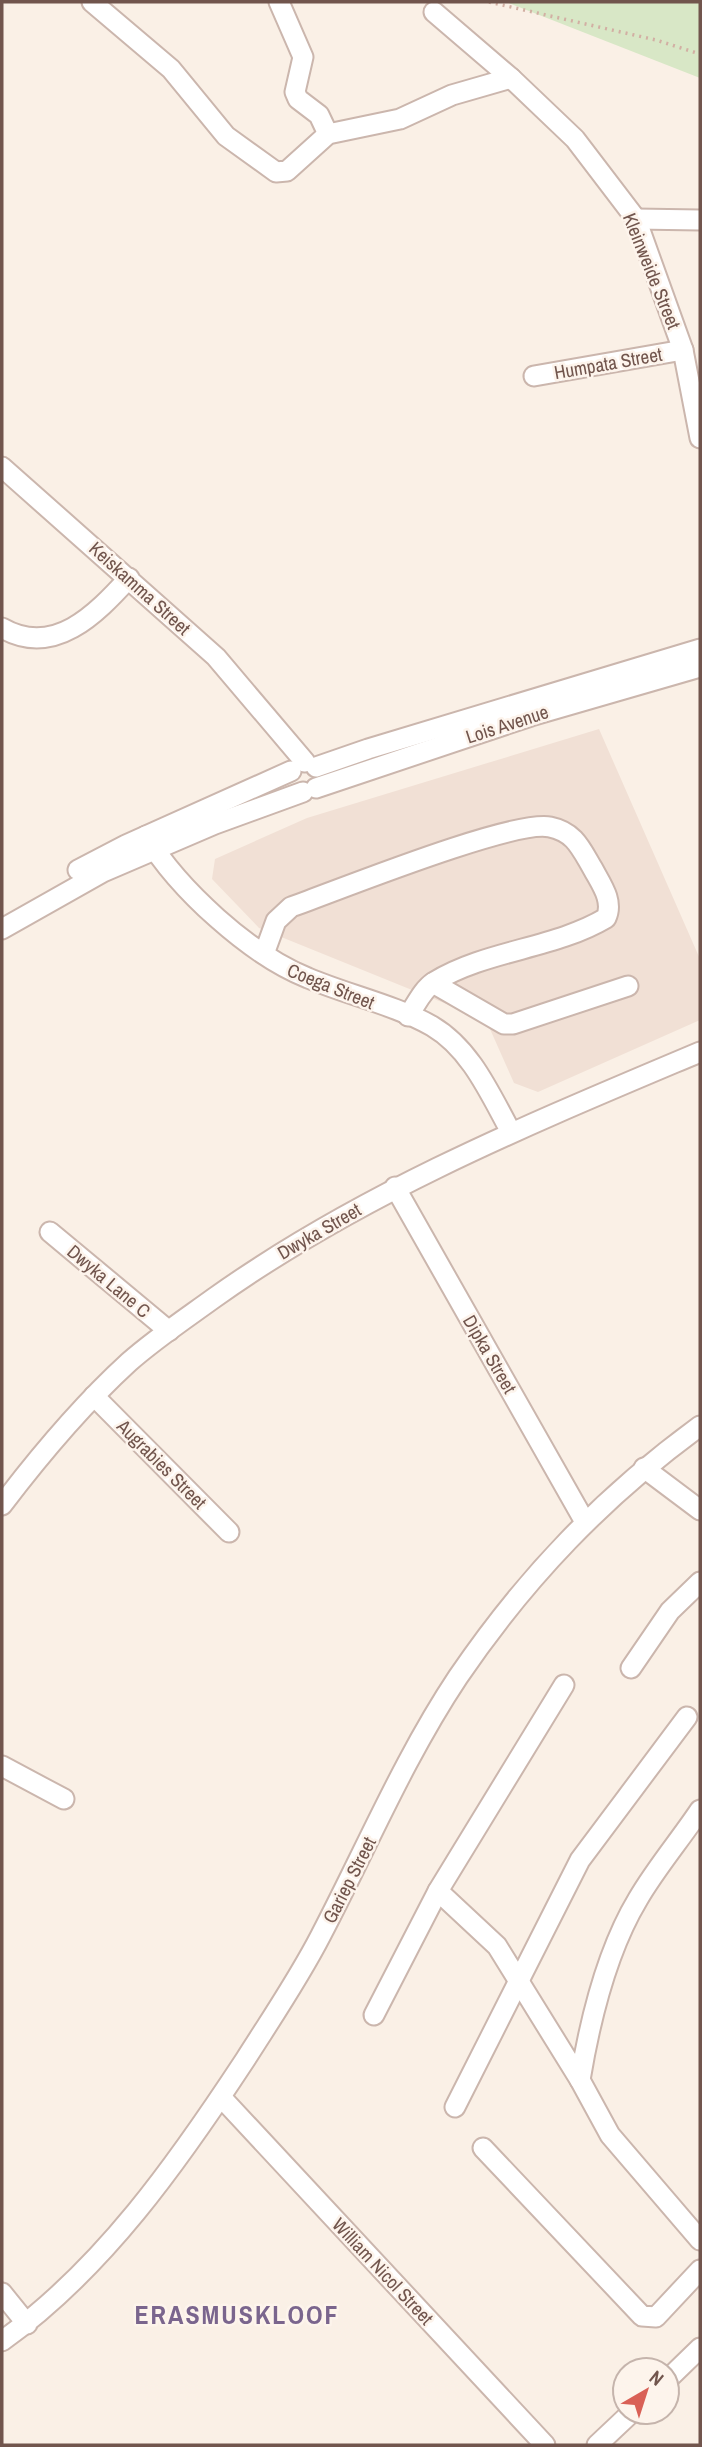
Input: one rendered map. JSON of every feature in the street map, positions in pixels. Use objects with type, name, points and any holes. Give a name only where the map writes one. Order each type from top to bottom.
[{"type":"street","points":[[92,2],[171,69],[226,136],[276,173],[287,171],[328,134],[400,118],[452,95],[511,78]]},
{"type":"street","points":[[279,2],[303,58],[295,92],[298,99],[319,115],[328,134]]},
{"type":"street","name":"Kleinweide Street","points":[[434,12],[511,78],[575,139],[636,219],[683,350],[700,438]]},
{"type":"street","points":[[636,219],[700,220]]},
{"type":"street","name":"Humpata Street","points":[[534,376],[683,350]]},
{"type":"street","name":"Keiskamma Street","points":[[2,467],[216,657],[268,718],[273,734],[301,768],[292,785],[309,790]]},
{"type":"street","points":[[2,628],[20,638],[38,638],[77,627],[94,615],[129,578]]},
{"type":"street","name":"Lois Avenue","points":[[2,914],[301,768],[700,649]]},
{"type":"street","name":"Lois Avenue","points":[[2,929],[150,843],[531,716],[700,667]]},
{"type":"street","points":[[301,768],[320,778],[309,790]]},
{"type":"street","points":[[264,954],[276,921],[291,907],[477,841],[537,826],[561,830],[576,838],[605,892],[609,911],[606,918],[465,968],[433,983],[423,992],[408,1016]]},
{"type":"street","name":"Coega Street","points":[[150,843],[188,888],[264,954],[305,978],[433,1027],[468,1058],[511,1132]]},
{"type":"street","points":[[433,983],[504,1024],[513,1024],[628,986]]},
{"type":"street","name":"Dwyka Street","points":[[2,1505],[94,1396],[169,1331],[263,1264],[395,1187],[511,1132],[700,1052]]},
{"type":"street","name":"Dipka Street","points":[[395,1187],[585,1522]]},
{"type":"street","name":"Dwyka Lane C","points":[[50,1232],[169,1331]]},
{"type":"street","name":"Augrabies Street","points":[[94,1396],[229,1532]]},
{"type":"street","name":"Gariep Street","points":[[2,2341],[27,2323],[128,2221],[221,2097],[320,1937],[416,1749],[456,1680],[526,1584],[585,1522],[644,1468],[700,1426]]},
{"type":"street","points":[[644,1468],[700,1510]]},
{"type":"street","points":[[631,1668],[670,1611],[700,1583]]},
{"type":"street","points":[[374,2015],[438,1891],[564,1685]]},
{"type":"street","points":[[455,2107],[580,1860],[687,1717]]},
{"type":"street","points":[[2,1766],[64,1799]]},
{"type":"street","points":[[580,2080],[589,2032],[623,1931],[637,1900],[700,1810]]},
{"type":"street","points":[[438,1891],[497,1946],[580,2080],[610,2135],[700,2240]]},
{"type":"street","name":"William Nicol Street","points":[[221,2097],[545,2445]]},
{"type":"street","points":[[483,2148],[642,2316],[656,2317],[700,2270]]},
{"type":"street","points":[[2,2293],[27,2323]]},
{"type":"street","points":[[681,2366],[700,2348]]},
{"type":"street","points":[[597,2445],[617,2426]]},
{"type":"path","points":[[489,2],[656,40],[700,54]]},
{"type":"shaded area","points":[[599,729],[700,959],[700,1020],[538,1092],[514,1083],[486,1020],[259,928],[212,879],[215,859],[307,818]]},
{"type":"green space","points":[[506,2],[700,2],[700,78]]},
{"type":"district","name":"ERASMUSKLOOF","points":[[237,2314]]}]
